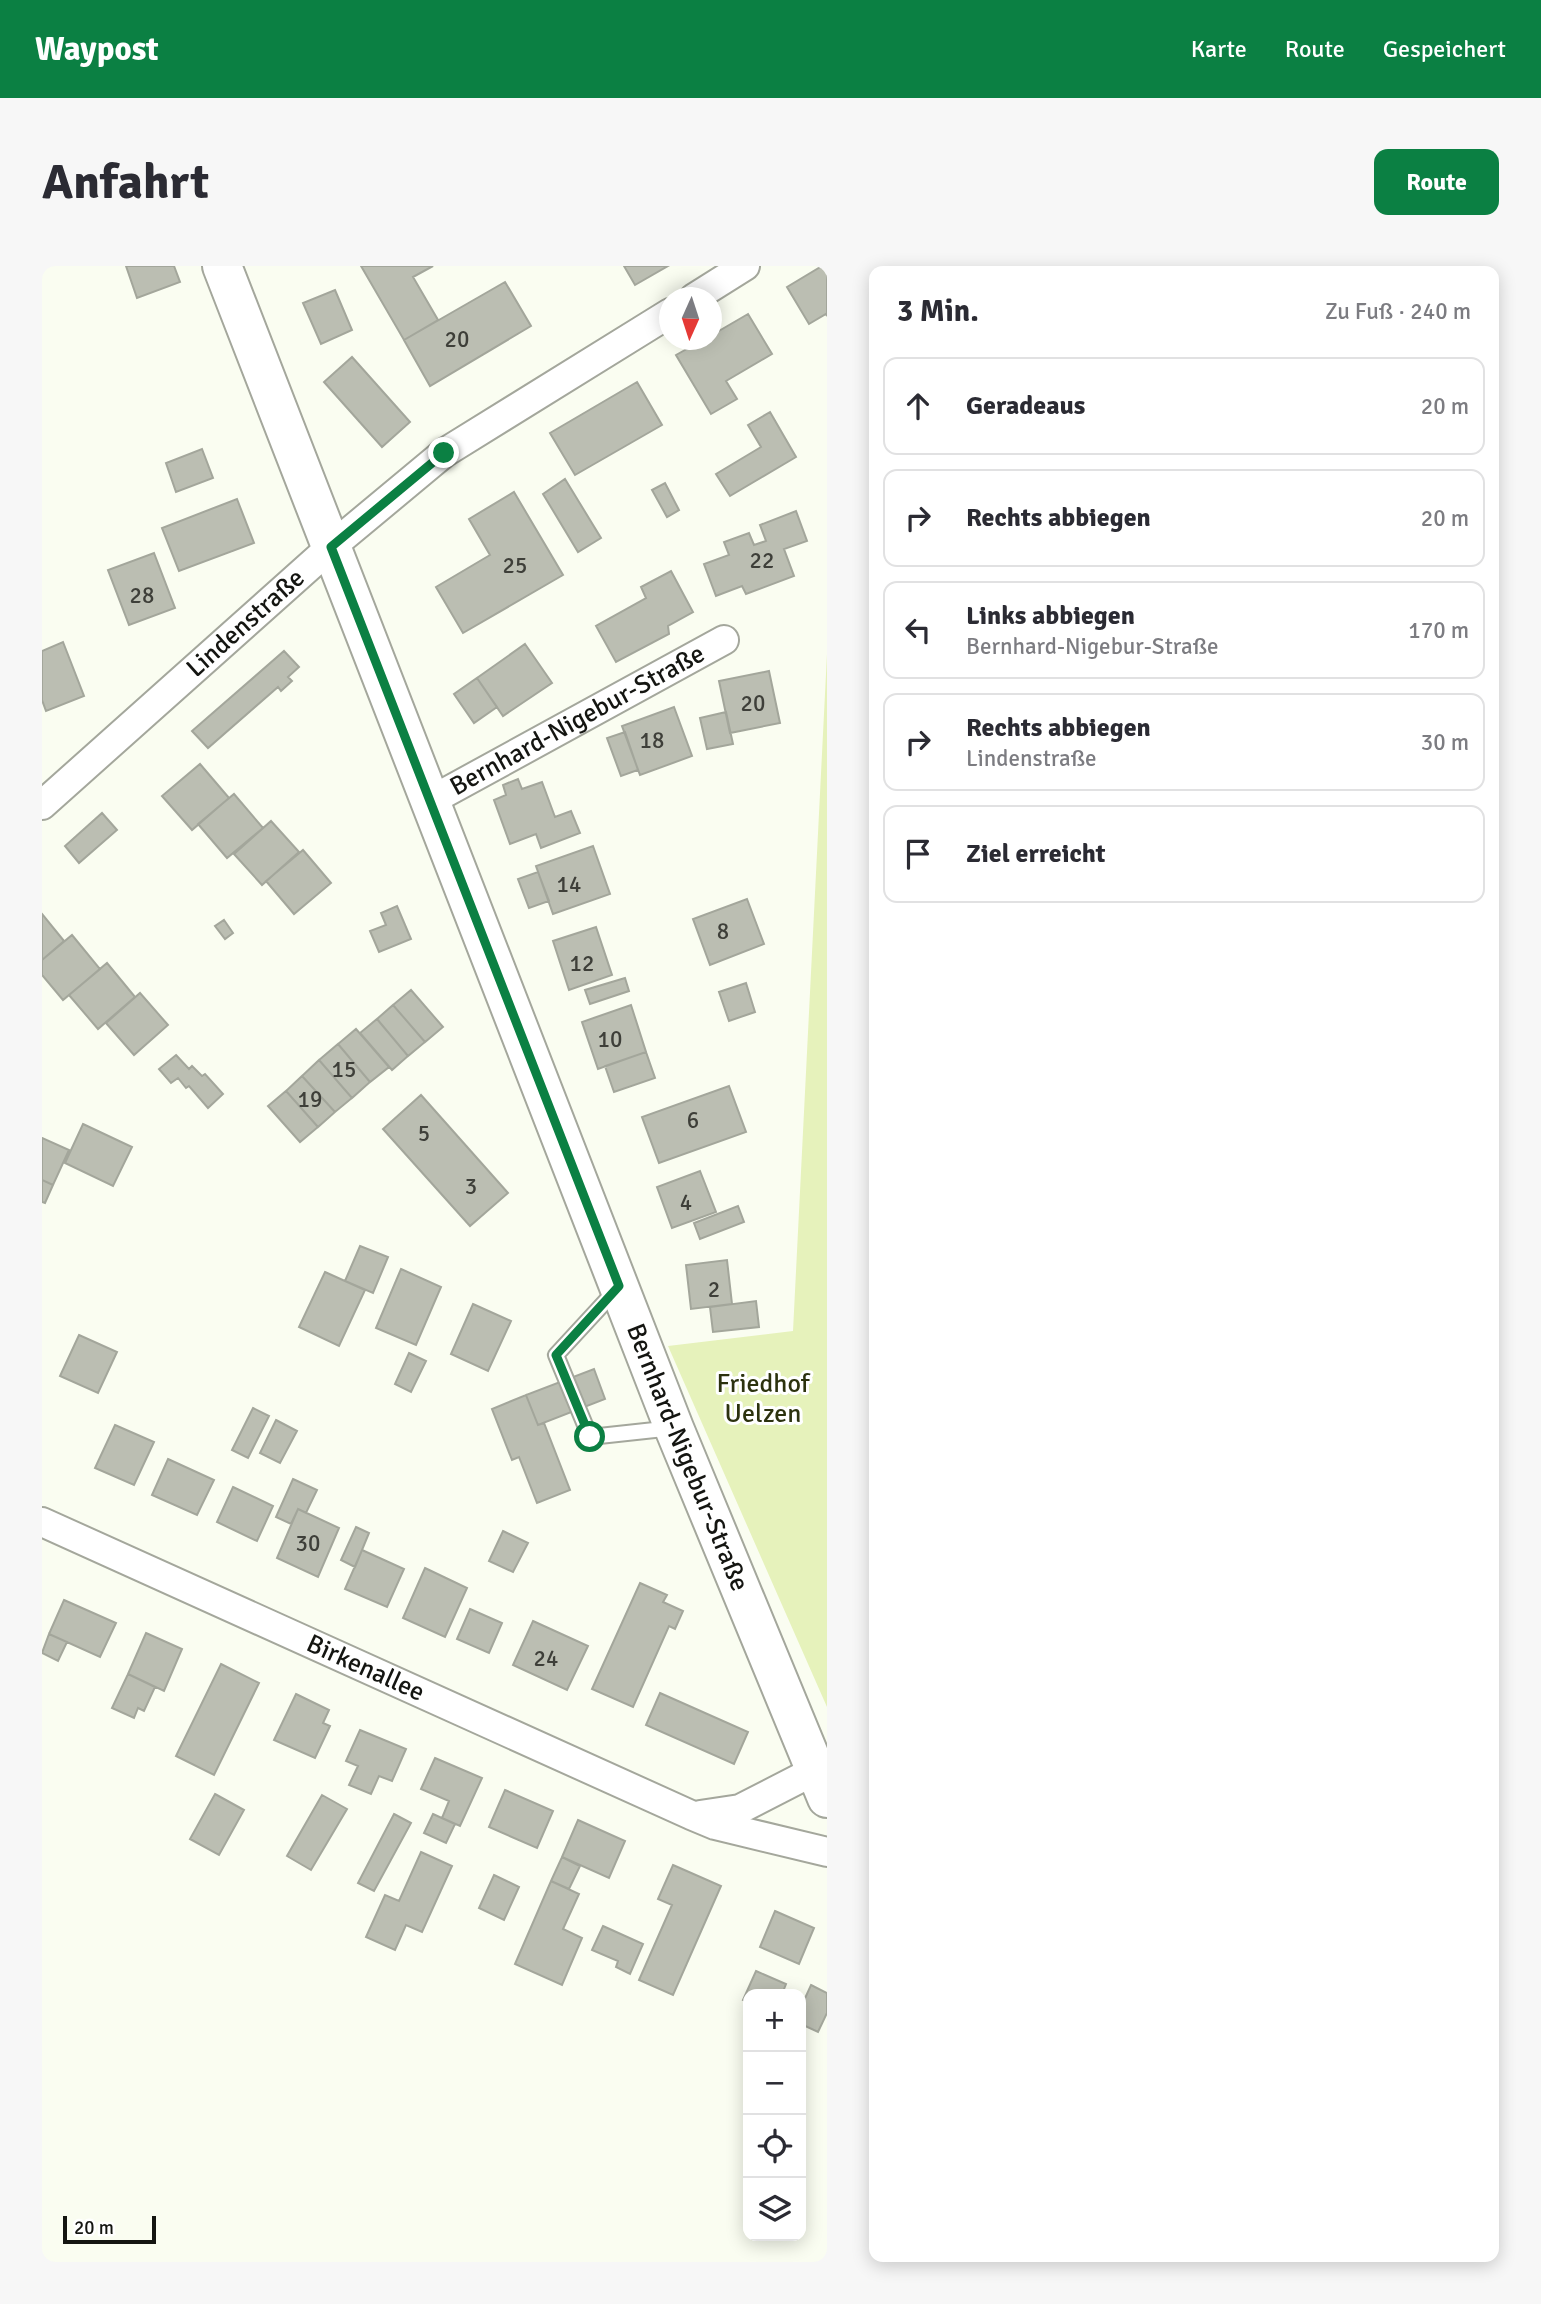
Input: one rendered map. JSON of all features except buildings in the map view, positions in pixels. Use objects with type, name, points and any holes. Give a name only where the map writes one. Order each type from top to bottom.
[{"type":"main road","name":"Bernhard-Nigebur-Straße","points":[[222,266],[674,1428],[821,1785]]},
{"type":"street","points":[[712,287],[745,266]]},
{"type":"street","name":"Lindenstraße","points":[[42,805],[331,547],[444,453],[659,320]]},
{"type":"street","name":"Bernhard-Nigebur-Straße","points":[[430,801],[724,640]]},
{"type":"street","name":"Birkenallee","points":[[42,1522],[691,1815],[715,1825],[827,1852]]},
{"type":"street","name":"Birkenallee","points":[[691,1815],[719,1814],[821,1785]]},
{"type":"lane","points":[[619,1286],[556,1355],[590,1437],[674,1428]]},
{"type":"green space","name":"Friedhof Uelzen","points":[[827,654],[827,1707],[668,1346],[793,1331]]},
{"type":"route","points":[[444,453],[331,547],[619,1286],[556,1355],[590,1437]]}]
